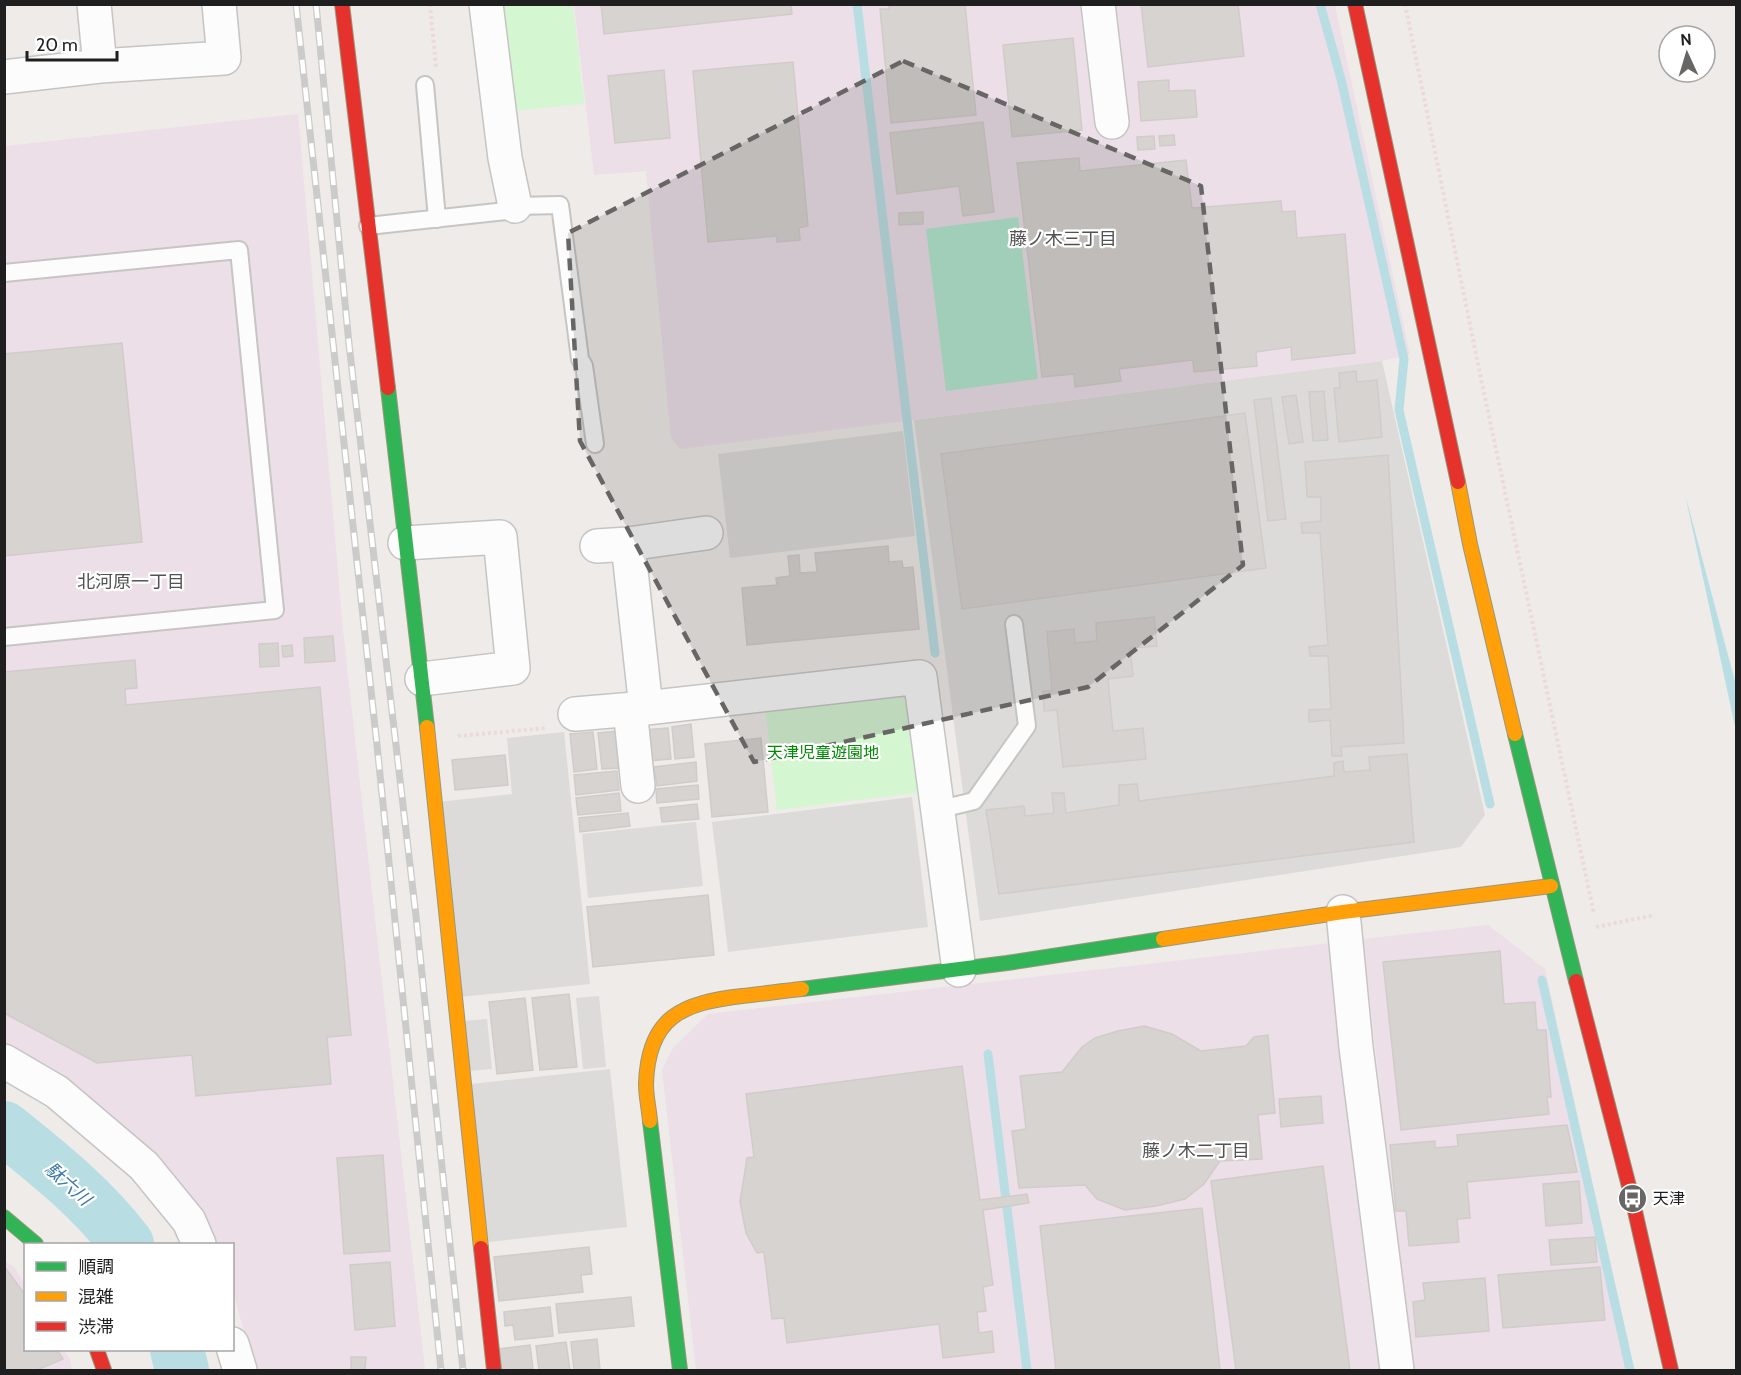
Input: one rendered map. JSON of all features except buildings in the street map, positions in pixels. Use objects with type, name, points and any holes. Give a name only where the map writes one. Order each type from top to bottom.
[{"type":"street","points":[[94,4],[100,66]]},
{"type":"street","points":[[4,77],[100,66],[224,58],[219,4]]},
{"type":"street","points":[[342,4],[422,679],[494,1371]]},
{"type":"street","points":[[486,4],[505,158],[515,206]]},
{"type":"street","points":[[1098,4],[1112,122]]},
{"type":"street","points":[[1355,4],[1449,435],[1470,544],[1551,886],[1632,1198],[1671,1371]]},
{"type":"street","points":[[638,786],[638,709],[613,545],[706,533]]},
{"type":"street","points":[[405,543],[500,537],[513,668],[422,679]]},
{"type":"street","points":[[575,714],[920,677],[959,970]]},
{"type":"street","points":[[680,1371],[646,1086],[647,1064],[663,1025],[683,1010],[711,1000],[959,970],[1343,912],[1551,886]]},
{"type":"street","points":[[1343,912],[1356,1047],[1397,1371]]},
{"type":"street","points":[[4,1061],[57,1092],[144,1166],[189,1221],[198,1243]]},
{"type":"street","points":[[4,1217],[34,1243]]},
{"type":"street","points":[[97,1351],[104,1371]]},
{"type":"street","points":[[234,1351],[240,1371]]},
{"type":"lane","points":[[425,85],[437,219]]},
{"type":"lane","points":[[368,226],[506,211],[515,206],[560,205],[580,359],[584,366],[595,444]]},
{"type":"lane","points":[[4,273],[239,250],[275,610],[4,637]]},
{"type":"lane","points":[[938,810],[974,801],[1027,726],[1014,624]]},
{"type":"path","points":[[425,85],[425,70],[436,69],[430,4]]},
{"type":"path","points":[[1405,4],[1476,358],[1598,936]]},
{"type":"path","points":[[427,739],[567,726],[575,714]]},
{"type":"path","points":[[1596,927],[1655,915]]},
{"type":"highlighted area","points":[[903,61],[1201,186],[1243,565],[1088,687],[754,762],[580,441],[568,233]]},
{"type":"shaded area","points":[[574,5],[1335,5],[1410,355],[1382,361],[680,449],[671,438],[646,171],[594,175]]},
{"type":"shaded area","points":[[298,114],[343,630],[425,1370],[255,1370],[234,1296],[234,1243],[213,1243],[5,1047],[5,146]]},
{"type":"shaded area","points":[[1382,361],[1485,815],[1461,847],[980,921],[914,420]]},
{"type":"shaded area","points":[[903,431],[915,536],[730,558],[718,454]]},
{"type":"shaded area","points":[[564,732],[590,984],[459,997],[438,802],[512,794],[507,738]]},
{"type":"shaded area","points":[[912,797],[928,927],[728,952],[712,822]]},
{"type":"shaded area","points":[[696,822],[703,886],[588,898],[582,834]]},
{"type":"shaded area","points":[[1488,925],[1545,969],[1634,1370],[1412,1370],[1363,939]]},
{"type":"shaded area","points":[[1331,943],[1381,1370],[696,1370],[662,1070],[673,1048],[708,1014]]},
{"type":"shaded area","points":[[599,996],[606,1067],[583,1069],[576,998]]},
{"type":"shaded area","points":[[487,1019],[492,1069],[468,1071],[463,1021]]},
{"type":"shaded area","points":[[610,1069],[627,1227],[488,1242],[471,1084]]},
{"type":"shaded area","points":[[4,1260],[15,1268],[24,1284],[24,1351],[65,1351],[72,1370],[5,1370]]},
{"type":"green space","points":[[494,5],[573,5],[584,104],[504,112]]},
{"type":"green space","points":[[1018,217],[1038,379],[946,391],[926,229]]},
{"type":"green space","name":"天津児童遊園地","points":[[909,695],[922,792],[777,810],[765,706]]},
{"type":"water","points":[[1685,494],[1736,685],[1736,731]]},
{"type":"waterway","points":[[857,4],[935,653]]},
{"type":"waterway","points":[[1320,4],[1341,79],[1404,359],[1399,410],[1490,804]]},
{"type":"waterway","points":[[1542,980],[1630,1370]]},
{"type":"waterway","points":[[988,1054],[1027,1370]]},
{"type":"waterway","name":"駄六川","points":[[4,1128],[85,1197],[126,1243]]},
{"type":"waterway","name":"駄六川","points":[[177,1351],[182,1370]]},
{"type":"railway","points":[[296,4],[377,745],[441,1370]]},
{"type":"railway","points":[[316,4],[349,344],[416,916],[463,1370]]},
{"type":"traffic: fast","points":[[388,388],[427,727]]},
{"type":"traffic: fast","points":[[1515,734],[1576,981]]},
{"type":"traffic: fast","points":[[802,989],[1007,963],[1163,939]]},
{"type":"traffic: fast","points":[[650,1121],[680,1370]]},
{"type":"traffic: fast","points":[[4,1217],[35,1243]]},
{"type":"traffic: slow","points":[[1458,482],[1470,544],[1515,734]]},
{"type":"traffic: slow","points":[[427,727],[481,1248]]},
{"type":"traffic: slow","points":[[1163,939],[1343,912],[1551,886]]},
{"type":"traffic: slow","points":[[650,1121],[646,1093],[648,1061],[662,1028],[673,1017],[702,1003],[802,989]]},
{"type":"traffic: jam","points":[[342,4],[388,388]]},
{"type":"traffic: jam","points":[[1355,4],[1458,482]]},
{"type":"traffic: jam","points":[[1576,981],[1632,1198],[1671,1370]]},
{"type":"traffic: jam","points":[[481,1248],[494,1370]]},
{"type":"traffic: jam","points":[[97,1351],[104,1370]]},
{"type":"place","name":"天津","points":[[1632,1198]]},
{"type":"district","name":"藤ノ木三丁目","points":[[1063,239]]},
{"type":"district","name":"北河原一丁目","points":[[131,582]]},
{"type":"district","name":"藤ノ木二丁目","points":[[1196,1151]]}]
